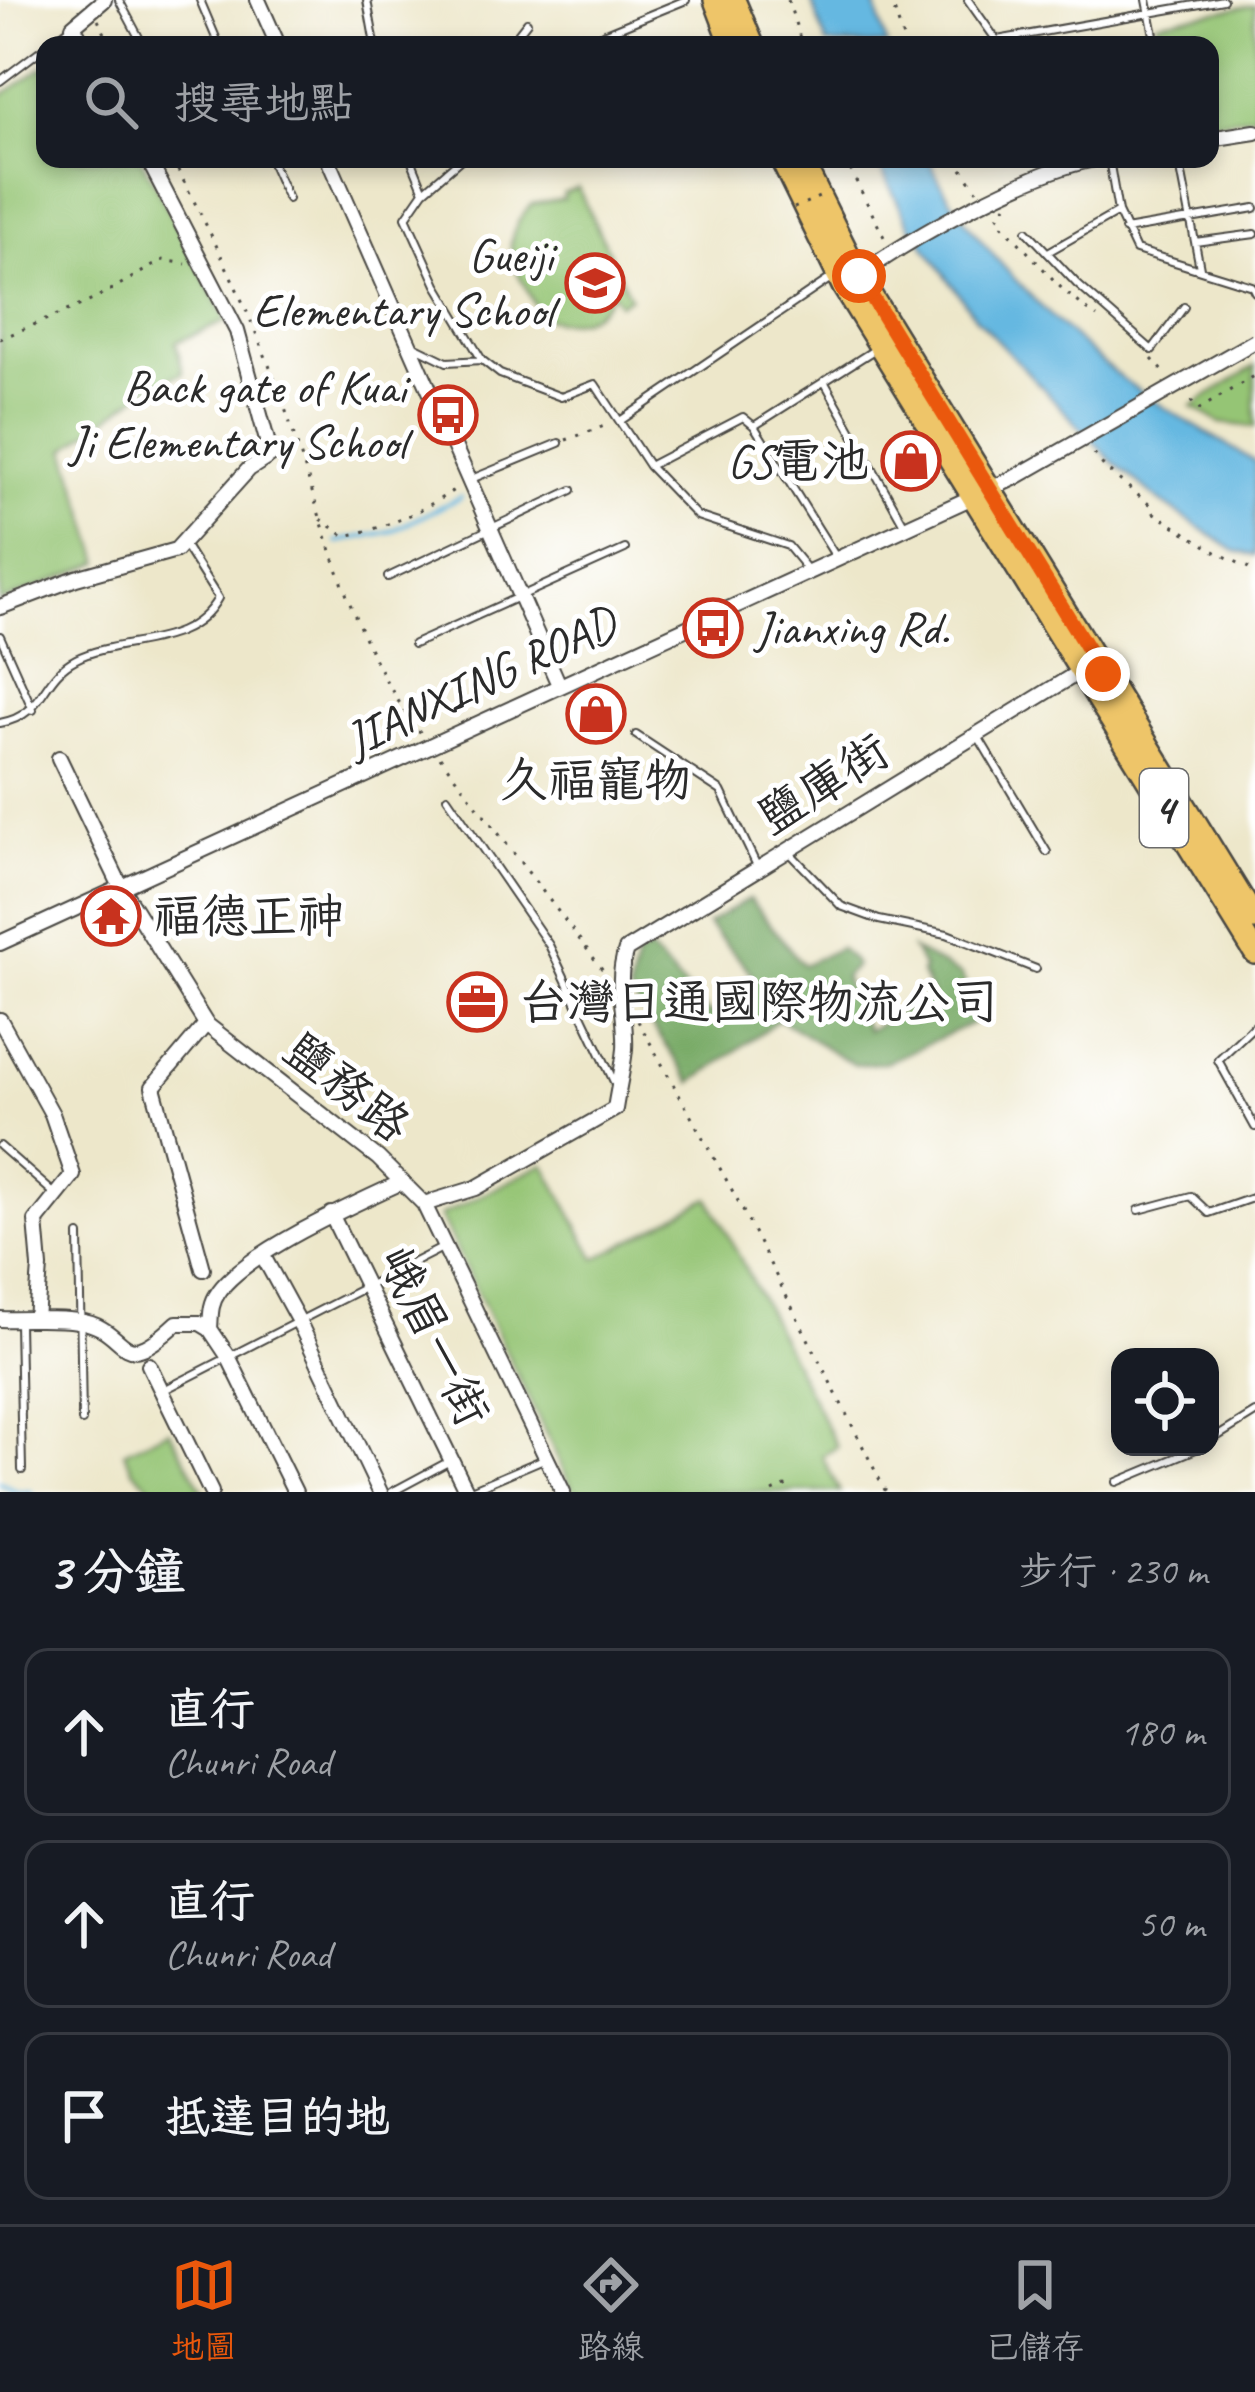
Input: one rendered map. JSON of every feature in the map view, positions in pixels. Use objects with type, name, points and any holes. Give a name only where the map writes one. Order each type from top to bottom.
[{"type":"main road","points":[[715,0],[729,36]]},
{"type":"main road","points":[[734,0],[748,36]]},
{"type":"main road","name":"4","points":[[786,168],[1253,946]]},
{"type":"main road","name":"4","points":[[804,168],[849,274]]},
{"type":"main road","name":"4","points":[[1087,667],[1255,919]]},
{"type":"street","points":[[79,36],[73,26],[104,0]]},
{"type":"street","points":[[258,0],[274,36]]},
{"type":"street","points":[[1219,137],[1255,131]]},
{"type":"street","points":[[0,608],[76,578],[176,550],[249,469],[271,454],[237,331],[153,168]]},
{"type":"street","points":[[332,168],[559,685]]},
{"type":"street","points":[[849,274],[892,256],[985,198],[1057,168]]},
{"type":"street","name":"JIANXING ROAD","points":[[0,943],[985,494],[1255,341]]},
{"type":"street","name":"鹽庫街","points":[[617,988],[626,950],[1087,667]]},
{"type":"street","name":"鹽務路","points":[[59,758],[122,889],[206,1024],[378,1158],[424,1204],[563,1492]]},
{"type":"street","points":[[424,1204],[476,1188],[615,1109],[625,1046],[617,988]]},
{"type":"street","points":[[0,1020],[52,1114],[74,1175],[36,1221],[40,1268],[36,1319]]},
{"type":"street","points":[[203,1269],[153,1087],[206,1024]]},
{"type":"street","points":[[210,1329],[211,1305],[227,1280],[331,1214],[402,1182]]},
{"type":"street","name":"峨眉一街","points":[[331,1214],[466,1492]]},
{"type":"street","points":[[262,1256],[380,1492]]},
{"type":"street","points":[[0,1319],[92,1324],[122,1347],[141,1352],[153,1347],[177,1323],[200,1323],[210,1329],[228,1356],[295,1492]]},
{"type":"street","points":[[149,1365],[211,1492]]},
{"type":"lane","points":[[118,0],[137,36]]},
{"type":"lane","points":[[200,0],[215,36]]},
{"type":"lane","points":[[367,0],[373,36]]},
{"type":"lane","points":[[601,36],[686,0]]},
{"type":"lane","points":[[968,0],[993,36]]},
{"type":"lane","points":[[1147,0],[1154,36]]},
{"type":"lane","points":[[1033,36],[1223,0]]},
{"type":"lane","points":[[516,36],[527,22]]},
{"type":"lane","points":[[60,36],[73,26]]},
{"type":"lane","points":[[0,81],[36,54]]},
{"type":"lane","points":[[274,168],[288,199]]},
{"type":"lane","points":[[415,168],[424,191]]},
{"type":"lane","points":[[451,168],[424,191],[406,217],[437,285],[482,360],[500,374],[561,397],[595,384],[649,466],[697,515],[788,546],[810,572]]},
{"type":"lane","points":[[1111,168],[1118,212],[1136,250],[1201,268],[1252,286],[1255,292]]},
{"type":"lane","points":[[1181,168],[1201,268]]},
{"type":"lane","points":[[1125,230],[1255,208]]},
{"type":"lane","points":[[1048,252],[1118,212]]},
{"type":"lane","points":[[1027,231],[1077,284],[1152,350],[1184,307]]},
{"type":"lane","points":[[1196,242],[1255,234]]},
{"type":"lane","points":[[620,421],[849,274]]},
{"type":"lane","points":[[754,426],[890,340]]},
{"type":"lane","points":[[409,344],[447,362],[482,360]]},
{"type":"lane","points":[[824,382],[907,529]]},
{"type":"lane","points":[[649,466],[743,417],[754,426],[838,560]]},
{"type":"lane","points":[[472,488],[559,443]]},
{"type":"lane","points":[[388,577],[572,490]]},
{"type":"lane","points":[[0,723],[19,720],[33,710],[55,675],[74,660],[155,641],[210,613],[218,598],[182,542]]},
{"type":"lane","points":[[414,644],[625,550]]},
{"type":"lane","points":[[0,636],[33,710]]},
{"type":"lane","points":[[636,735],[721,791],[758,869]]},
{"type":"lane","points":[[977,735],[1047,852]]},
{"type":"lane","points":[[447,797],[550,945],[618,1091]]},
{"type":"lane","points":[[789,851],[842,906],[879,920],[947,934],[1036,969]]},
{"type":"lane","points":[[1255,1025],[1218,1060],[1255,1127]]},
{"type":"lane","points":[[0,1146],[57,1196]]},
{"type":"lane","points":[[1139,1210],[1191,1196],[1209,1213],[1255,1197]]},
{"type":"lane","points":[[79,1235],[82,1420]]},
{"type":"lane","points":[[164,1390],[444,1246]]},
{"type":"lane","points":[[19,1320],[22,1470]]},
{"type":"lane","points":[[1219,1435],[1255,1413]]},
{"type":"lane","points":[[1117,1482],[1179,1456]]},
{"type":"lane","points":[[466,1492],[546,1458]]},
{"type":"lane","points":[[392,1492],[452,1461]]},
{"type":"path","points":[[788,0],[799,36]]},
{"type":"path","points":[[891,0],[902,36]]},
{"type":"path","points":[[95,14],[107,36]]},
{"type":"path","points":[[849,168],[892,256]]},
{"type":"path","points":[[962,168],[985,198]]},
{"type":"path","points":[[794,208],[826,194]]},
{"type":"path","points":[[0,339],[93,300],[163,260],[204,266]]},
{"type":"path","points":[[1191,400],[1198,410],[1255,375]]},
{"type":"path","points":[[559,443],[608,425]]},
{"type":"path","points":[[1094,454],[1154,513],[1254,571]]},
{"type":"path","points":[[320,518],[345,536],[387,528],[472,488]]},
{"type":"path","points":[[325,536],[399,706],[429,743]]},
{"type":"path","points":[[436,753],[617,988]]},
{"type":"path","points":[[638,1022],[737,1199],[886,1492]]},
{"type":"path","points":[[773,1492],[785,1486],[788,1492]]},
{"type":"green space","points":[[1255,5],[1255,115],[1219,121],[1219,36],[1159,36],[1157,22]]},
{"type":"green space","points":[[36,72],[36,168],[146,168],[227,321],[176,342],[183,373],[152,385],[66,449],[101,562],[0,602],[0,97]]},
{"type":"green space","points":[[578,188],[630,297],[619,304],[612,292],[598,310],[581,319],[551,319],[540,316],[517,272],[513,233],[532,204],[564,199],[563,194]]},
{"type":"green space","points":[[1255,366],[1255,427],[1220,423],[1192,406]]},
{"type":"green space","points":[[749,899],[803,965],[840,948],[856,965],[844,977],[867,1031],[932,995],[913,950],[961,975],[983,1018],[887,1062],[855,1065],[779,1019],[692,1083],[629,992],[637,957],[649,950],[711,1015],[753,974],[707,924]]},
{"type":"green space","points":[[544,1164],[596,1259],[709,1198],[837,1447],[822,1456],[840,1492],[574,1492],[440,1216]]},
{"type":"green space","points":[[169,1430],[204,1492],[156,1492],[133,1470],[124,1452]]},
{"type":"water","points":[[811,0],[874,0],[884,36],[824,36]]},
{"type":"water","points":[[881,168],[934,168],[985,245],[1091,353],[1131,385],[1255,462],[1255,556],[1235,551],[1158,500],[1112,461],[977,319],[910,226]]},
{"type":"waterway","points":[[337,542],[392,531],[461,497]]},
{"type":"waterway","points":[[0,1482],[16,1491],[31,1492]]},
{"type":"place","name":"Gueiji Elementary School","points":[[595,283]]},
{"type":"place","name":"Back gate of Kuai Ji Elementary School","points":[[448,415]]},
{"type":"place","name":"GS電池","points":[[911,461]]},
{"type":"place","name":"Jianxing Rd.","points":[[713,628]]},
{"type":"place","name":"久福寵物","points":[[596,714]]},
{"type":"place","name":"福德正神","points":[[111,916]]},
{"type":"place","name":"台灣日通國際物流公司","points":[[477,1002]]},
{"type":"route","points":[[859,276],[1103,674]]}]
